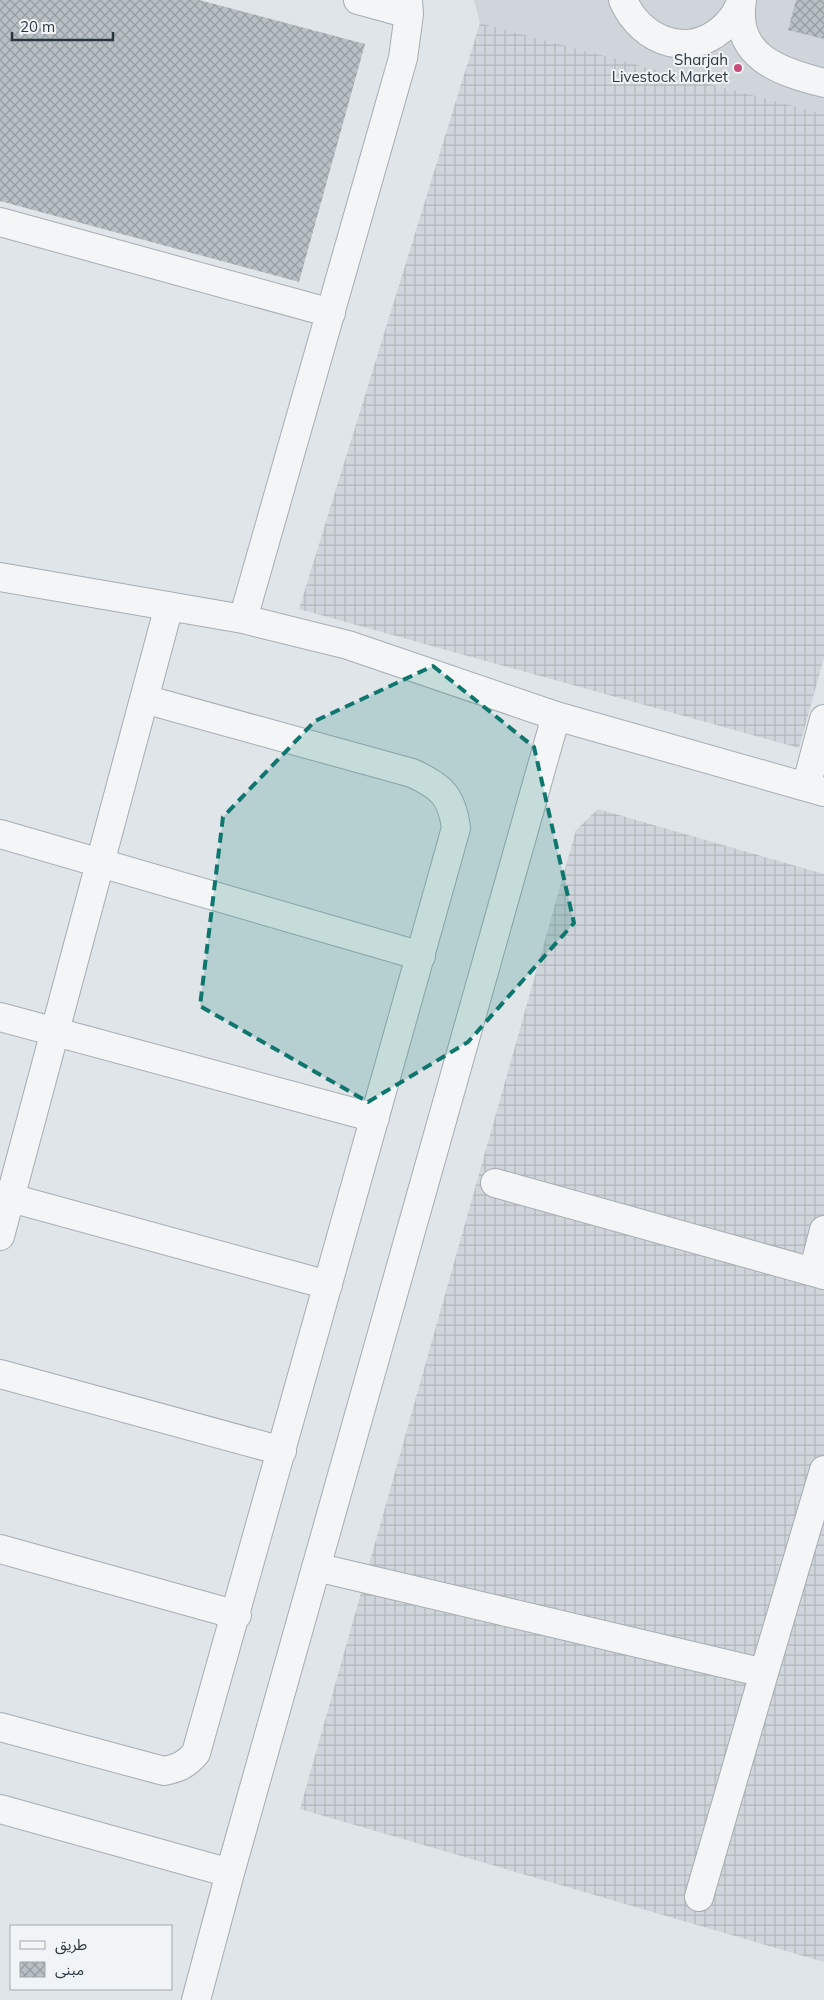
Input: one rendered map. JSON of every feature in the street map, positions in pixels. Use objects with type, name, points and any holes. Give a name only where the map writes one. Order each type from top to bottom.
[{"type":"lane","points":[[243,619],[403,58],[409,7],[358,0]]},
{"type":"lane","points":[[623,0],[630,16],[646,32],[667,42],[690,44],[712,37],[730,22],[742,1]]},
{"type":"lane","points":[[742,1],[742,23],[746,36],[760,58],[777,69],[824,83]]},
{"type":"lane","points":[[0,222],[330,313]]},
{"type":"lane","points":[[0,577],[243,619],[348,645],[556,716],[815,789],[824,720]]},
{"type":"lane","points":[[0,1236],[5,1196],[55,1032],[169,606]]},
{"type":"lane","points":[[0,1727],[164,1770],[177,1768],[188,1763],[196,1754],[237,1615],[456,828],[453,809],[444,793],[430,781],[412,773],[144,699]]},
{"type":"lane","points":[[196,2000],[230,1872],[556,716]]},
{"type":"lane","points":[[0,834],[420,956]]},
{"type":"lane","points":[[0,1017],[375,1118]]},
{"type":"lane","points":[[495,1183],[818,1274],[824,1230]]},
{"type":"lane","points":[[5,1196],[328,1285]]},
{"type":"lane","points":[[0,1374],[282,1451]]},
{"type":"lane","points":[[699,1897],[824,1470]]},
{"type":"lane","points":[[0,1549],[237,1615]]},
{"type":"lane","points":[[316,1567],[764,1673]]},
{"type":"lane","points":[[0,1809],[230,1872]]},
{"type":"highlighted area","points":[[433,666],[534,747],[574,923],[468,1042],[368,1102],[200,1006],[223,817],[315,721]]},
{"type":"shaded area","name":"Sharjah Livestock Market","points":[[474,0],[824,0],[824,114],[480,23]]},
{"type":"shaded area","points":[[480,23],[824,114],[824,658],[799,748],[299,609]]},
{"type":"shaded area","points":[[598,809],[824,874],[824,1962],[300,1809],[576,830]]},
{"type":"building","points":[[0,0],[199,0],[365,44],[299,282],[0,201]]},
{"type":"building","points":[[796,0],[824,0],[824,39],[788,30]]},
{"type":"place","name":"Sharjah Livestock Market","points":[[738,68]]}]
